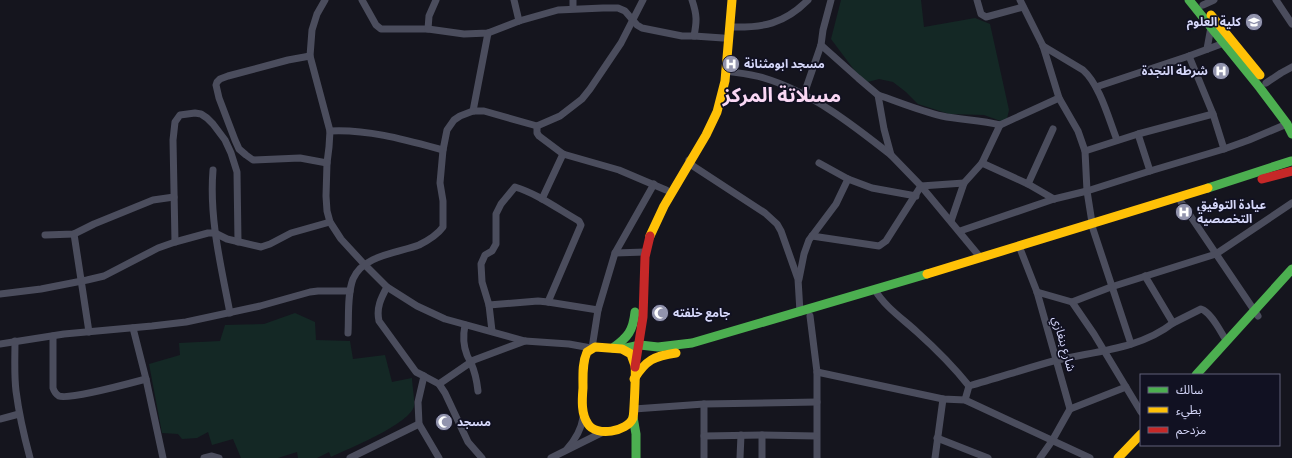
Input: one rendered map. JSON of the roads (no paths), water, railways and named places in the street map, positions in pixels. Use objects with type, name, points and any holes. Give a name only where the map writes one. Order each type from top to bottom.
[{"type":"main road","points":[[618,348],[628,336],[634,325],[636,275],[642,252],[645,231],[666,190],[712,123],[719,106],[725,84],[723,38],[727,0]]},
{"type":"main road","points":[[724,71],[732,0]]},
{"type":"main road","points":[[1189,0],[1289,122]]},
{"type":"main road","points":[[1201,2],[1266,83],[1289,122],[1292,134]]},
{"type":"main road","points":[[636,458],[634,379],[640,345],[643,310],[642,252],[689,158]]},
{"type":"main road","points":[[634,379],[646,363],[654,358],[694,350],[800,312],[877,292],[1021,251],[1292,160]]},
{"type":"main road","points":[[636,444],[629,433],[622,430],[596,430],[591,428],[586,422],[583,415],[584,361],[587,352],[592,348],[618,348],[640,345],[658,347],[692,343],[810,316],[980,257],[1292,171]]},
{"type":"main road","points":[[1205,374],[1283,284],[1292,269]]},
{"type":"main road","points":[[1283,284],[1292,278]]},
{"type":"main road","points":[[1197,374],[1226,340],[1256,314]]},
{"type":"main road","points":[[618,348],[631,354],[635,367]]},
{"type":"main road","points":[[622,430],[630,422],[634,413]]},
{"type":"main road","points":[[1118,458],[1140,435]]},
{"type":"main road","points":[[1129,458],[1140,445]]},
{"type":"street","points":[[325,0],[317,14],[312,30],[310,56],[330,131],[326,196],[327,211],[330,222],[341,239],[387,287],[417,306],[445,319],[524,340],[569,344],[592,348],[598,310],[615,253],[654,184]]},
{"type":"street","points":[[362,0],[376,25],[381,28],[428,29],[464,34],[488,33],[519,21],[558,10],[573,8],[618,8],[625,11],[642,28],[682,36],[723,38]]},
{"type":"street","points":[[428,29],[429,16],[436,0]]},
{"type":"street","points":[[514,0],[519,21]]},
{"type":"street","points":[[573,0],[573,8]]},
{"type":"street","points":[[348,333],[350,291],[354,278],[364,264],[376,258],[420,244],[440,231],[443,227],[440,183],[443,150],[447,130],[454,120],[473,111],[490,113],[537,126],[556,118],[582,99],[590,89],[621,43],[643,0]]},
{"type":"street","points":[[692,0],[697,18],[694,36]]},
{"type":"street","points":[[730,27],[753,27],[773,23],[796,11],[808,0]]},
{"type":"street","points":[[804,94],[822,45],[823,30],[831,0]]},
{"type":"street","points":[[977,0],[981,14],[986,17],[1022,3],[1043,46],[1060,98],[1078,131],[1085,151],[1087,191],[1092,226],[1130,344]]},
{"type":"street","points":[[1201,2],[1214,0]]},
{"type":"street","points":[[1276,0],[1292,24]]},
{"type":"street","points":[[1207,49],[1211,27]]},
{"type":"street","points":[[473,111],[488,33]]},
{"type":"street","points":[[1096,87],[1224,43]]},
{"type":"street","points":[[822,45],[878,94],[923,111],[991,123],[1000,126]]},
{"type":"street","points":[[1043,46],[1083,70],[1087,74],[1096,87],[1117,140]]},
{"type":"street","points":[[310,56],[288,60],[228,76],[220,79],[216,86],[235,140],[239,148],[253,160],[300,158],[327,163]]},
{"type":"street","points":[[1189,56],[1213,114],[1224,149]]},
{"type":"street","points":[[1266,83],[1292,67]]},
{"type":"street","points":[[724,71],[764,78],[804,94],[868,137],[891,156],[921,186],[960,231],[980,257]]},
{"type":"street","points":[[878,94],[884,129],[891,156]]},
{"type":"street","points":[[951,221],[964,183],[982,163],[1000,126],[1060,98]]},
{"type":"street","points":[[174,242],[173,140],[175,122],[181,115],[201,114],[213,124],[225,140],[235,164],[237,180],[238,242]]},
{"type":"street","points":[[1085,151],[1117,140],[1213,114]]},
{"type":"street","points":[[960,231],[1054,199],[1087,191],[1224,149],[1249,140],[1289,122]]},
{"type":"street","points":[[537,126],[537,133],[539,136],[563,154],[619,170],[666,190]]},
{"type":"street","points":[[1028,184],[1053,129]]},
{"type":"street","points":[[330,131],[346,130],[376,134],[443,150]]},
{"type":"street","points":[[1138,134],[1150,171]]},
{"type":"street","points":[[542,199],[563,154]]},
{"type":"street","points":[[689,158],[698,170],[765,213],[777,224],[798,279],[800,312]]},
{"type":"street","points":[[819,163],[848,179],[872,188],[916,196]]},
{"type":"street","points":[[982,163],[1028,184],[1054,199]]},
{"type":"street","points":[[213,170],[212,197],[215,233],[230,312]]},
{"type":"street","points":[[798,279],[804,254],[812,236],[836,204],[848,179]]},
{"type":"street","points":[[921,186],[964,183]]},
{"type":"street","points":[[812,236],[879,246],[886,241],[921,186]]},
{"type":"street","points":[[492,332],[489,305],[482,282],[481,264],[485,255],[492,251],[496,244],[496,214],[501,204],[515,187],[525,190],[542,199],[579,221],[581,225],[548,302]]},
{"type":"street","points":[[45,235],[74,234],[94,224],[153,200],[174,197]]},
{"type":"street","points":[[1181,202],[1256,314]]},
{"type":"street","points":[[1037,292],[1072,302],[1111,287],[1216,254],[1292,203]]},
{"type":"street","points":[[0,294],[41,289],[110,274],[144,255],[174,242],[208,233],[215,233],[227,239],[261,246],[270,244],[291,233],[330,222]]},
{"type":"street","points":[[74,234],[90,332]]},
{"type":"street","name":"شارع بنغازي","points":[[1021,251],[1037,292],[1070,409]]},
{"type":"street","points":[[615,253],[642,252]]},
{"type":"street","points":[[1145,276],[1173,324]]},
{"type":"street","points":[[387,287],[378,307],[379,321],[416,372],[438,384],[445,393],[468,442],[482,458]]},
{"type":"street","points":[[0,344],[64,334],[186,322],[318,291],[350,291]]},
{"type":"street","points":[[877,292],[900,317],[938,351],[969,386]]},
{"type":"street","points":[[489,305],[538,301],[598,310]]},
{"type":"street","points":[[1072,302],[1104,350],[1140,410]]},
{"type":"street","points":[[969,386],[1057,360],[1130,344],[1150,338],[1201,309],[1208,314],[1226,340]]},
{"type":"street","points":[[810,316],[817,372],[817,458]]},
{"type":"street","points":[[465,324],[463,338],[467,357],[471,362],[476,377],[478,391]]},
{"type":"street","points":[[133,328],[163,458]]},
{"type":"street","points":[[53,336],[53,388],[55,393],[59,396],[79,395],[146,379]]},
{"type":"street","points":[[438,384],[471,362],[524,340]]},
{"type":"street","points":[[16,341],[15,371],[19,414],[30,458]]},
{"type":"street","points":[[817,372],[943,399],[965,400],[1086,457]]},
{"type":"street","points":[[424,376],[418,402],[419,424],[439,458]]},
{"type":"street","points":[[965,400],[969,386]]},
{"type":"street","points":[[1040,458],[1052,441],[1070,409],[1126,387]]},
{"type":"street","points":[[935,458],[943,399]]},
{"type":"street","points":[[634,413],[704,404],[816,402]]},
{"type":"street","points":[[704,404],[704,458]]},
{"type":"street","points":[[0,419],[19,414]]},
{"type":"street","points":[[566,450],[580,431],[583,415]]},
{"type":"street","points":[[350,458],[419,424]]},
{"type":"street","points":[[551,458],[606,431]]},
{"type":"street","points":[[740,458],[741,435]]},
{"type":"street","points":[[762,435],[762,458]]},
{"type":"street","points":[[704,436],[816,436]]},
{"type":"street","points":[[937,438],[988,458]]},
{"type":"street","points":[[204,458],[212,456],[219,458]]},
{"type":"place","name":"كلية العلوم","points":[[1254,22]]},
{"type":"place","name":"مسجد ابومثنانة","points":[[731,64]]},
{"type":"place","name":"شرطة النجدة","points":[[1221,71]]},
{"type":"place","name":"عيادة التوفيق التخصصية","points":[[1184,212]]},
{"type":"place","name":"جامع خلفته","points":[[660,313]]},
{"type":"place","name":"مسجد","points":[[444,422]]},
{"type":"district","name":"مسلاتة المركز","points":[[782,95]]}]
